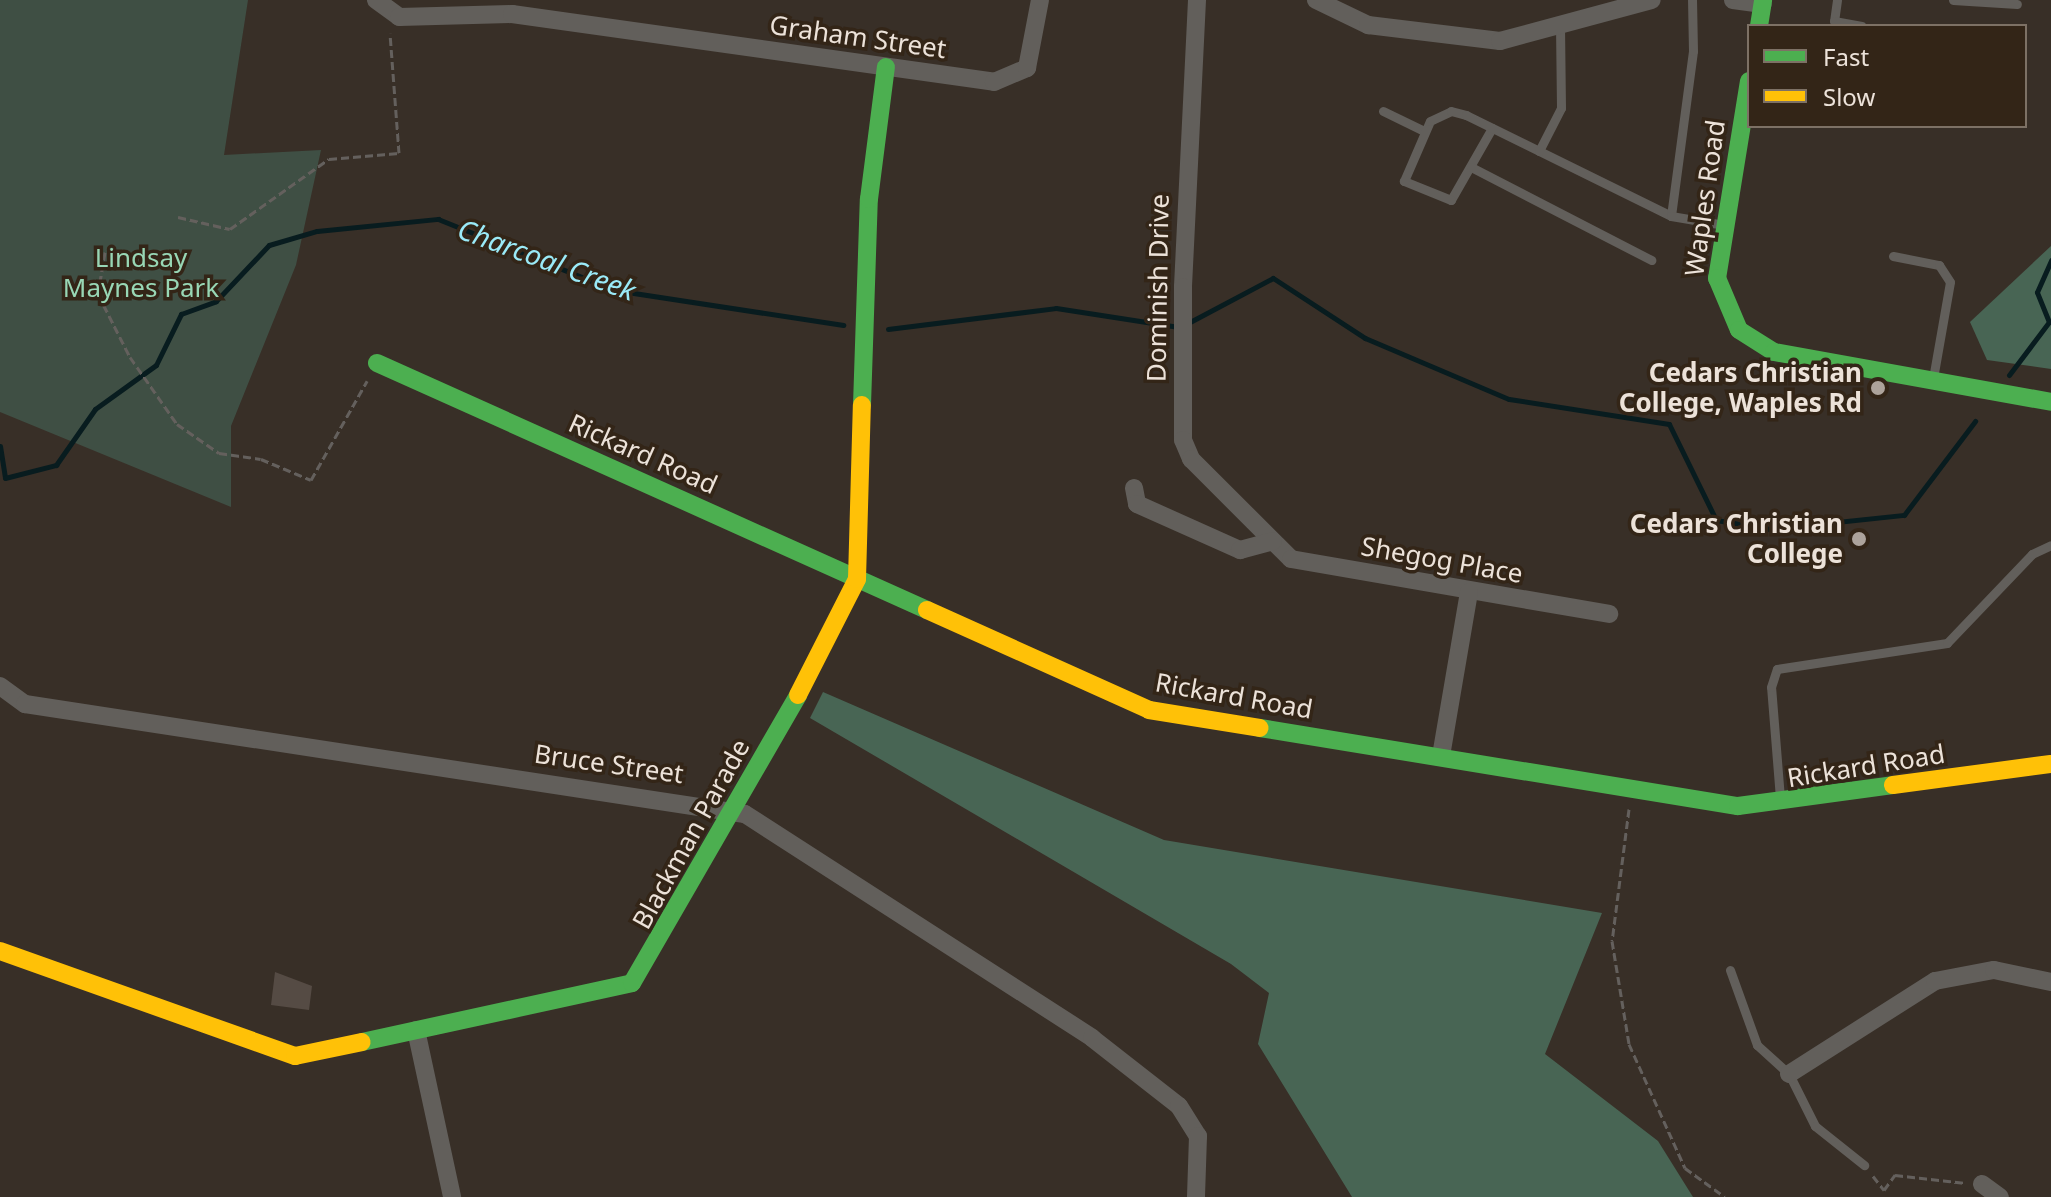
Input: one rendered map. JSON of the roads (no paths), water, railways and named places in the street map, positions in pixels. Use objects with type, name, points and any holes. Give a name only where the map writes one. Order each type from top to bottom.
[{"type":"street","name":"Graham Street","points":[[382,7],[512,14],[1008,82],[1027,68],[1040,0]]},
{"type":"street","name":"Dominish Drive","points":[[1197,0],[1183,287],[1185,449],[1273,541]]},
{"type":"street","points":[[1316,0],[1368,25],[1458,39],[1519,40],[1560,30],[1649,0]]},
{"type":"street","points":[[1733,0],[1763,2],[1759,24]]},
{"type":"street","name":"Blackman Parade","points":[[0,951],[295,1056],[632,983],[733,810],[857,579],[869,199],[886,67]]},
{"type":"street","name":"Waples Road","points":[[1747,93],[1724,225],[1718,290],[1748,339],[1774,352],[2051,402]]},
{"type":"street","name":"Rickard Road","points":[[377,363],[1149,710],[1633,790],[1779,805],[2051,764]]},
{"type":"street","points":[[1134,488],[1137,504],[1240,550],[1273,541]]},
{"type":"street","name":"Shegog Place","points":[[1273,541],[1291,559],[1609,614]]},
{"type":"street","points":[[1441,756],[1469,592]]},
{"type":"street","name":"Bruce Street","points":[[0,686],[25,704],[733,810],[1092,1038],[1179,1106],[1198,1136],[1196,1197]]},
{"type":"street","points":[[1789,1074],[1935,981],[1994,970],[2051,982]]},
{"type":"street","points":[[416,1030],[452,1197]]},
{"type":"street","points":[[1982,1184],[2000,1197]]},
{"type":"lane","points":[[1671,216],[1693,51],[1692,0]]},
{"type":"lane","points":[[1834,24],[1837,0]]},
{"type":"lane","points":[[1953,0],[2017,4]]},
{"type":"lane","points":[[1539,151],[1561,108],[1560,30]]},
{"type":"lane","points":[[1383,111],[1424,131]]},
{"type":"lane","points":[[1492,128],[1471,167],[1447,201],[1407,183],[1405,168],[1424,131],[1451,111],[1492,128],[1671,216],[1724,225]]},
{"type":"lane","points":[[1471,167],[1651,260]]},
{"type":"lane","points":[[1893,256],[1939,265],[1950,282],[1932,381]]},
{"type":"lane","points":[[1779,805],[1771,687],[1777,669],[1947,643],[2032,554],[2051,545]]},
{"type":"lane","points":[[1730,970],[1748,1030],[1789,1074],[1815,1126],[1864,1165]]},
{"type":"waterway","name":"Charcoal Creek","points":[[0,446],[5,478],[56,465],[95,409],[156,365],[181,314],[216,301],[269,245],[317,231],[438,219],[614,290],[843,325]]},
{"type":"waterway","name":"Charcoal Creek","points":[[2009,375],[2049,322],[2037,292],[2051,260]]},
{"type":"waterway","name":"Charcoal Creek","points":[[1188,323],[1273,278],[1365,338],[1509,399],[1669,424],[1716,520],[1770,529],[1904,515],[1975,421]]},
{"type":"waterway","name":"Charcoal Creek","points":[[888,329],[1056,308],[1179,327]]},
{"type":"place","name":"Cedars Christian College, Waples Rd","points":[[1878,388]]},
{"type":"place","name":"Cedars Christian College","points":[[1859,539]]},
{"type":"park label","name":"Lindsay Maynes Park","points":[[141,273]]}]
